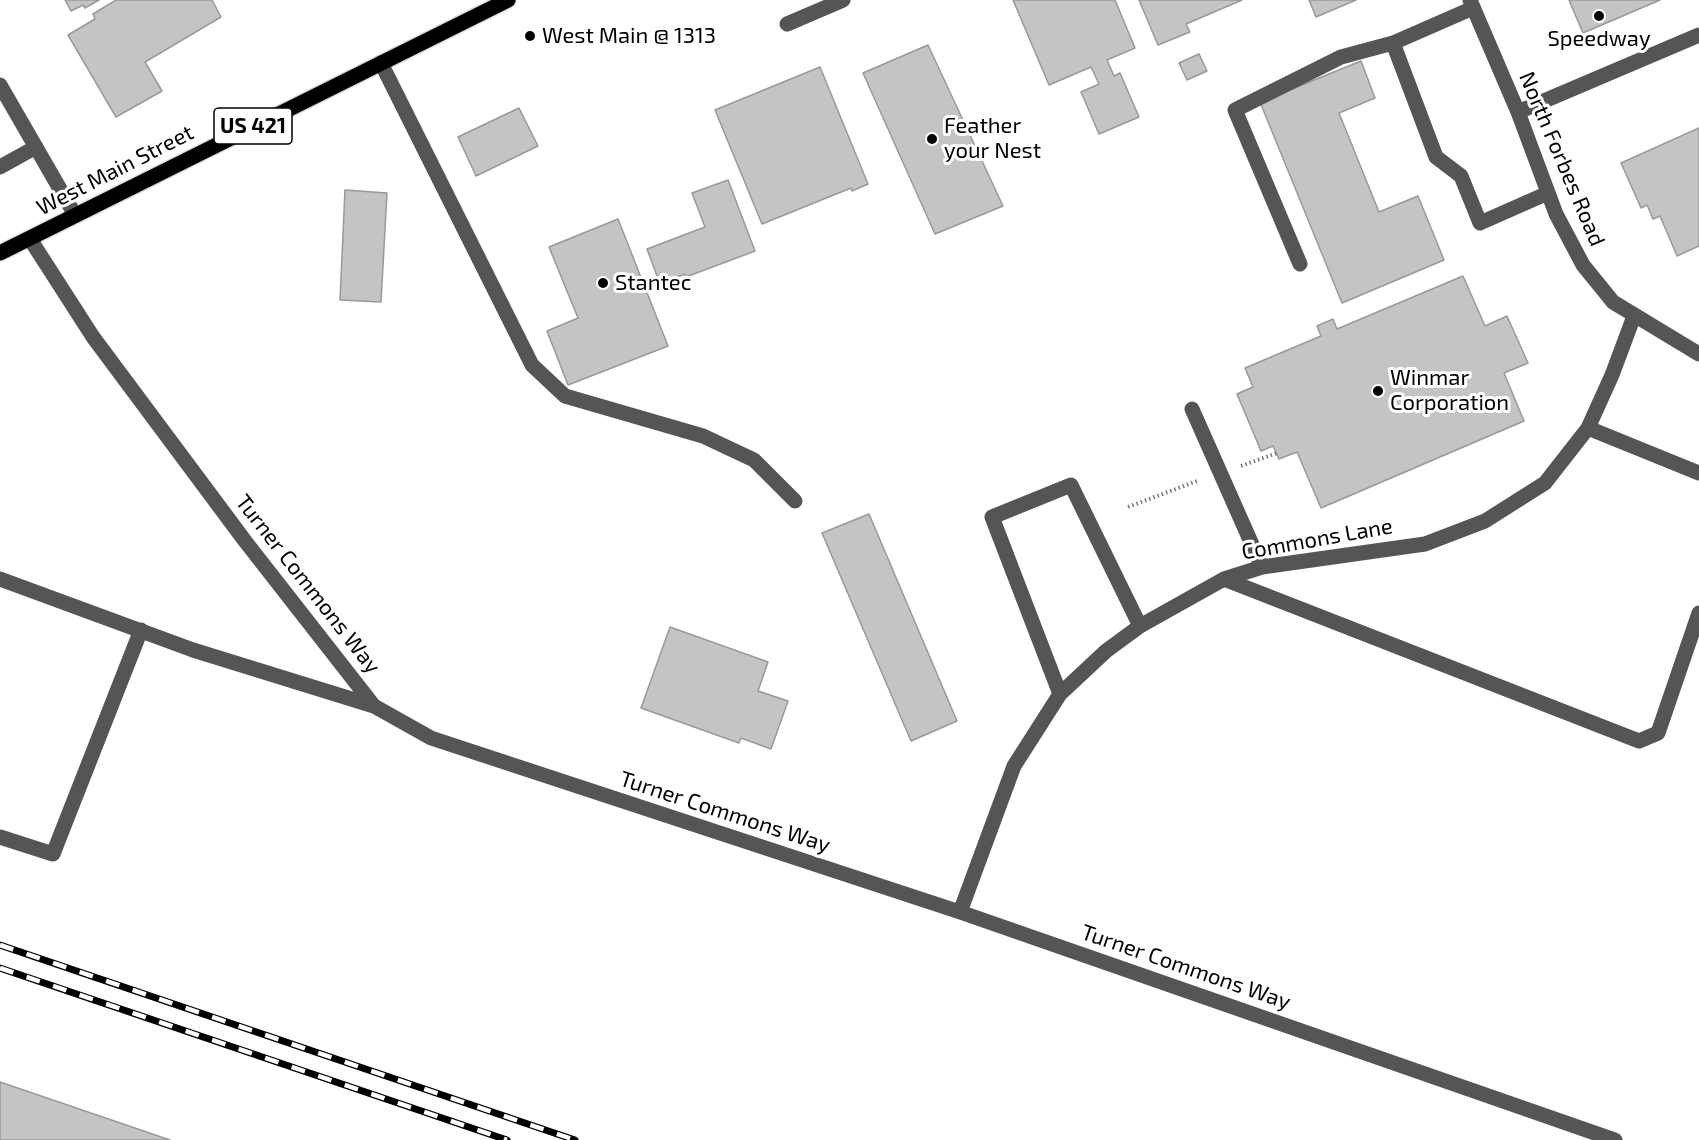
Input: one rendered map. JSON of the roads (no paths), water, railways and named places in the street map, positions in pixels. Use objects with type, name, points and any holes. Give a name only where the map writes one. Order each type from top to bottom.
[{"type":"main road","name":"West Main Street","points":[[0,253],[508,0]]},
{"type":"street","points":[[787,24],[843,0]]},
{"type":"street","points":[[1300,264],[1235,110],[1341,57],[1393,44],[1472,4]]},
{"type":"street","name":"North Forbes Road","points":[[1472,4],[1518,112],[1548,193],[1583,265],[1613,302],[1699,354]]},
{"type":"street","points":[[1518,112],[1699,35]]},
{"type":"street","points":[[1393,44],[1436,157],[1461,176],[1480,223],[1548,193]]},
{"type":"street","points":[[381,63],[532,365],[565,396],[703,436],[754,460],[795,501]]},
{"type":"street","points":[[0,85],[75,215]]},
{"type":"street","points":[[0,167],[36,147]]},
{"type":"street","name":"Turner Commons Way","points":[[30,239],[93,337],[245,541],[374,706],[431,738],[960,912],[1615,1140]]},
{"type":"street","name":"Commons Lane","points":[[960,912],[1014,766],[1060,694],[1106,651],[1140,626],[1224,579],[1262,567],[1425,544],[1485,521],[1545,483],[1588,428],[1612,375],[1634,316]]},
{"type":"street","points":[[1192,409],[1262,567]]},
{"type":"street","points":[[1588,428],[1699,473]]},
{"type":"street","points":[[1060,694],[992,517],[1071,485],[1140,626]]},
{"type":"street","points":[[0,579],[193,650],[374,706]]},
{"type":"street","points":[[1224,579],[1640,741],[1658,733],[1699,613]]},
{"type":"street","points":[[0,837],[53,854],[141,630]]},
{"type":"railway","points":[[0,945],[575,1140]]},
{"type":"railway","points":[[0,968],[507,1140]]},
{"type":"place","name":"Speedway","points":[[1599,16]]},
{"type":"place","name":"West Main @ 1313","points":[[530,36]]},
{"type":"place","name":"Feather your Nest","points":[[932,139]]},
{"type":"place","name":"Stantec","points":[[603,283]]},
{"type":"place","name":"Winmar Corporation","points":[[1378,391]]}]
